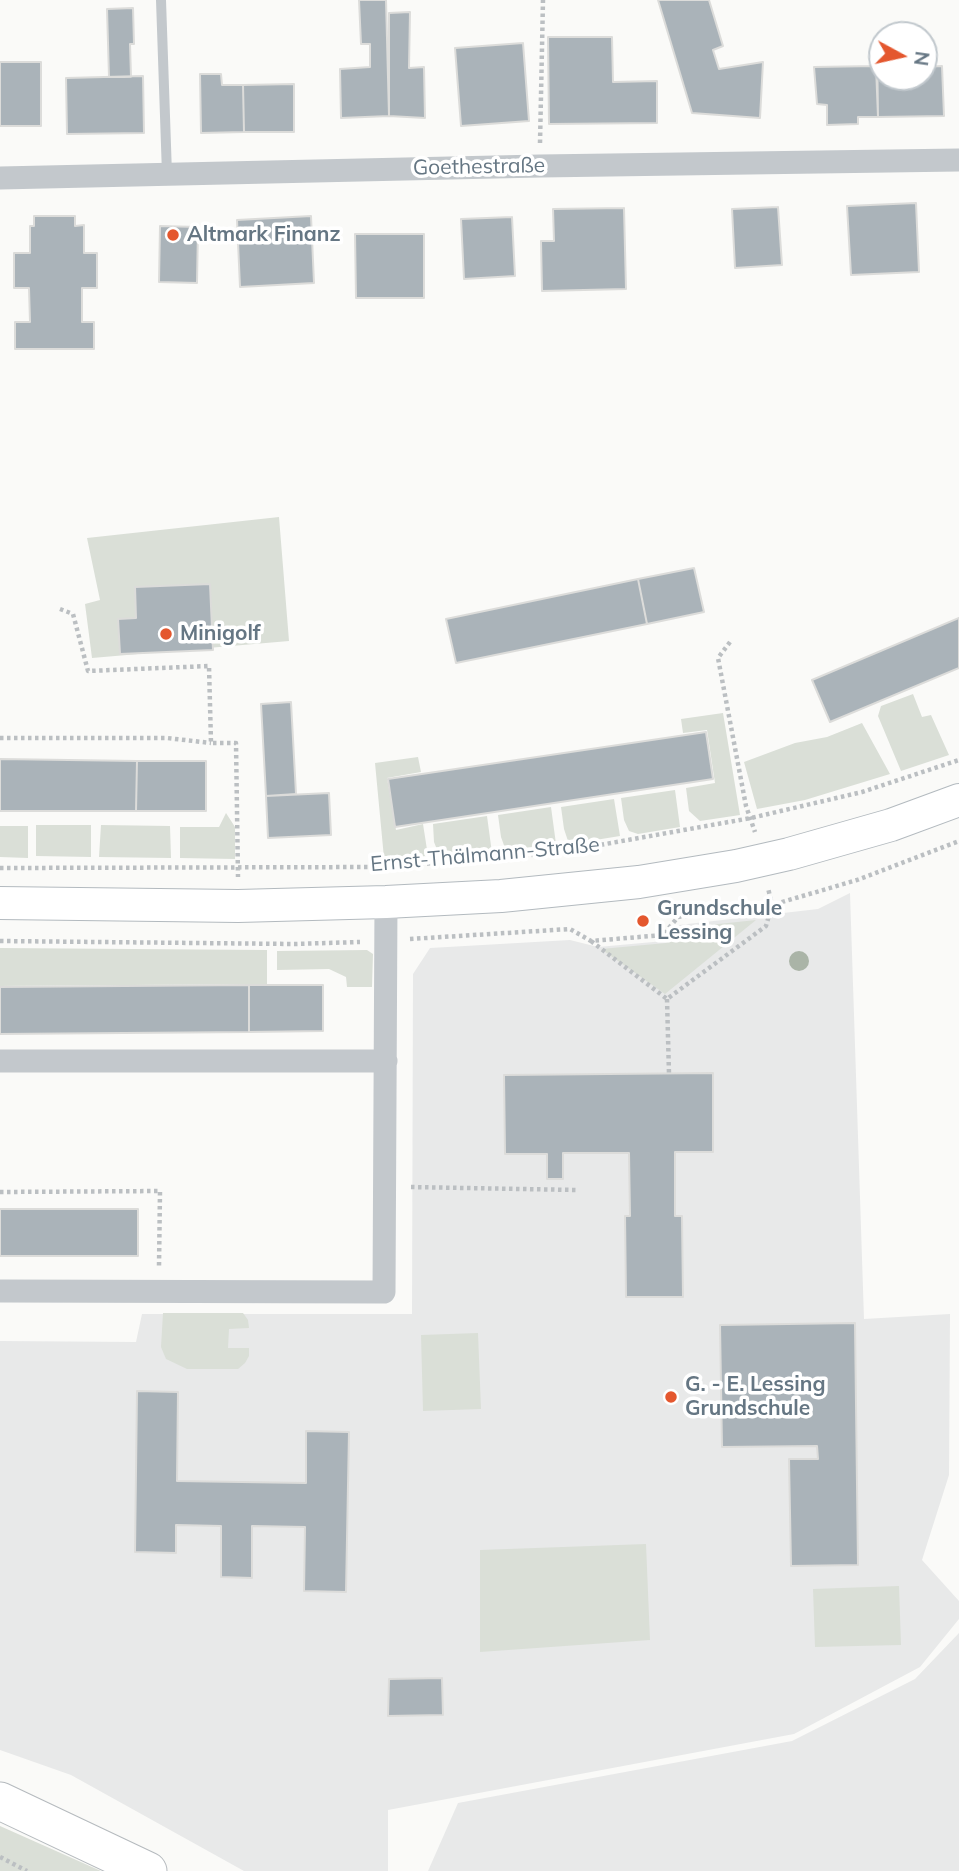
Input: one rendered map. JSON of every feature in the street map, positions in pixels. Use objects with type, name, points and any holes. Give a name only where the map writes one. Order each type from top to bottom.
[{"type":"main road","name":"Ernst-Thälmann-Straße","points":[[0,903],[238,906],[386,902],[501,896],[639,882],[761,861],[891,825],[959,800]]},
{"type":"main road","points":[[0,1801],[148,1871]]},
{"type":"street","name":"Goethestraße","points":[[0,178],[959,160]]},
{"type":"street","name":"Ernst-Thälmann-Straße","points":[[0,1291],[384,1292],[386,902]]},
{"type":"street","points":[[0,1061],[386,1061]]},
{"type":"lane","points":[[161,0],[167,174]]},
{"type":"path","points":[[540,166],[543,0]]},
{"type":"path","points":[[60,609],[74,614],[88,671],[209,666],[211,743]]},
{"type":"path","points":[[667,999],[766,926],[772,905],[746,806],[718,658],[730,642]]},
{"type":"path","points":[[0,738],[167,738],[236,743],[238,906]]},
{"type":"path","name":"Ernst-Thälmann-Straße","points":[[0,868],[383,867],[555,853],[751,818],[862,792],[959,760]]},
{"type":"path","points":[[591,941],[667,999]]},
{"type":"path","points":[[667,999],[670,1074]]},
{"type":"path","points":[[385,1187],[578,1190]]},
{"type":"path","points":[[0,1192],[160,1191],[159,1292]]},
{"type":"path","points":[[0,1857],[27,1871]]},
{"type":"shaded area","points":[[279,517],[289,641],[92,658],[85,604],[100,600],[87,538]]},
{"type":"shaded area","points":[[913,694],[922,717],[931,715],[949,755],[901,771],[878,716],[881,706]]},
{"type":"shaded area","points":[[723,713],[740,815],[700,821],[689,811],[686,788],[715,783],[707,730],[683,733],[681,719]]},
{"type":"shaded area","points":[[862,723],[890,774],[805,800],[757,809],[744,762],[795,743],[827,737]]},
{"type":"shaded area","points":[[418,757],[421,772],[387,778],[396,830],[423,824],[428,856],[384,858],[375,763]]},
{"type":"shaded area","points":[[675,790],[680,827],[638,834],[629,831],[624,820],[621,798]]},
{"type":"shaded area","points":[[614,799],[620,836],[577,843],[568,841],[561,807]]},
{"type":"shaded area","points":[[551,807],[556,844],[511,850],[505,848],[498,815]]},
{"type":"shaded area","points":[[226,813],[235,827],[235,859],[180,858],[180,827],[219,827]]},
{"type":"shaded area","points":[[487,816],[492,853],[440,857],[434,842],[433,824]]},
{"type":"shaded area","points":[[36,825],[91,825],[91,857],[36,856]]},
{"type":"shaded area","points":[[101,825],[170,826],[171,858],[99,857]]},
{"type":"shaded area","points":[[0,826],[28,826],[28,858],[0,857]]},
{"type":"shaded area","name":"G. - E. Lessing Grundschule","points":[[850,893],[864,1319],[950,1314],[949,1475],[922,1560],[959,1601],[959,1619],[920,1667],[794,1734],[388,1810],[388,1871],[244,1871],[71,1775],[0,1750],[0,1341],[136,1342],[142,1314],[412,1314],[413,974],[430,948],[570,940],[598,947],[664,941],[679,925],[818,909]]},
{"type":"shaded area","points":[[756,920],[665,994],[601,949],[666,943],[681,928]]},
{"type":"shaded area","points":[[0,948],[267,950],[267,984],[0,986]]},
{"type":"shaded area","points":[[367,950],[373,954],[372,987],[347,987],[346,977],[329,969],[277,970],[277,951]]},
{"type":"shaded area","points":[[163,1313],[243,1313],[249,1328],[229,1329],[228,1348],[249,1348],[249,1356],[238,1369],[187,1369],[166,1359],[161,1347]]},
{"type":"shaded area","points":[[478,1333],[481,1409],[423,1411],[421,1335]]},
{"type":"shaded area","points":[[646,1544],[650,1640],[480,1652],[480,1550]]},
{"type":"shaded area","points":[[899,1586],[901,1645],[815,1647],[813,1589]]},
{"type":"shaded area","points":[[959,1633],[959,1871],[428,1871],[458,1803],[792,1741],[915,1679]]},
{"type":"shaded area","points":[[0,1826],[101,1871],[0,1871]]},
{"type":"building","points":[[359,0],[386,0],[389,116],[341,118],[340,69],[370,67],[370,44],[361,44]]},
{"type":"building","points":[[658,0],[709,0],[723,46],[713,50],[719,69],[763,62],[760,118],[692,113]]},
{"type":"building","points":[[133,8],[131,77],[109,77],[107,9]]},
{"type":"building","points":[[410,12],[409,68],[424,67],[425,118],[389,116],[389,13]]},
{"type":"building","points":[[548,37],[612,37],[613,82],[657,81],[657,123],[549,124]]},
{"type":"building","points":[[523,43],[529,121],[461,126],[455,48]]},
{"type":"building","points":[[0,62],[41,62],[41,126],[0,126]]},
{"type":"building","points":[[868,66],[868,91],[877,91],[878,117],[858,117],[858,124],[827,125],[827,105],[817,104],[814,67]]},
{"type":"building","points":[[938,66],[942,66],[944,116],[878,117],[878,91],[938,91]]},
{"type":"building","points":[[200,74],[221,74],[222,85],[243,85],[244,132],[201,133]]},
{"type":"building","points":[[143,76],[144,133],[67,134],[66,78]]},
{"type":"building","points":[[294,84],[294,132],[244,132],[243,85]]},
{"type":"building","points":[[916,203],[919,272],[851,275],[847,206]]},
{"type":"building","points":[[778,207],[782,265],[735,268],[732,209]]},
{"type":"building","points":[[624,208],[626,289],[542,291],[541,241],[554,241],[553,209]]},
{"type":"building","points":[[34,216],[75,216],[75,226],[84,225],[84,253],[97,253],[97,288],[82,288],[82,322],[94,322],[94,349],[15,349],[15,322],[30,322],[29,288],[14,288],[14,253],[30,253],[30,226],[34,226]]},
{"type":"building","points":[[311,216],[314,283],[240,287],[237,220]]},
{"type":"building","points":[[512,217],[515,276],[464,279],[461,219]]},
{"type":"building","points":[[160,226],[198,227],[197,283],[159,282]]},
{"type":"building","points":[[355,234],[424,234],[424,298],[356,298]]},
{"type":"building","points":[[694,568],[704,612],[647,624],[638,579]]},
{"type":"building","points":[[638,579],[647,624],[456,663],[446,619]]},
{"type":"building","name":"Minigolf","points":[[210,584],[213,650],[120,654],[118,619],[136,618],[135,587]]},
{"type":"building","points":[[959,618],[959,668],[830,722],[812,680]]},
{"type":"building","points":[[291,702],[296,794],[266,796],[261,704]]},
{"type":"building","points":[[706,732],[713,779],[395,827],[388,779]]},
{"type":"building","points":[[0,759],[137,761],[136,811],[0,811]]},
{"type":"building","points":[[137,761],[206,761],[206,811],[136,811]]},
{"type":"building","points":[[329,793],[331,835],[268,838],[266,796]]},
{"type":"building","points":[[249,985],[249,1032],[0,1034],[0,987]]},
{"type":"building","points":[[249,985],[323,985],[323,1031],[249,1032]]},
{"type":"building","points":[[713,1073],[713,1152],[675,1152],[675,1216],[682,1216],[683,1297],[626,1297],[625,1216],[630,1216],[629,1153],[563,1153],[563,1179],[547,1179],[547,1154],[505,1154],[504,1075]]},
{"type":"building","points":[[0,1209],[138,1209],[138,1256],[0,1256]]},
{"type":"building","points":[[855,1323],[858,1565],[791,1566],[789,1459],[818,1459],[817,1446],[722,1447],[720,1325]]},
{"type":"building","points":[[137,1391],[178,1392],[177,1481],[306,1483],[306,1431],[349,1432],[346,1592],[304,1591],[305,1527],[252,1526],[252,1578],[221,1577],[221,1526],[176,1525],[176,1553],[135,1552]]},
{"type":"building","points":[[442,1678],[443,1715],[388,1716],[389,1679]]},
{"type":"place","name":"Altmark Finanz","points":[[173,235]]},
{"type":"place","name":"Minigolf","points":[[166,634]]},
{"type":"place","name":"Grundschule Lessing","points":[[643,921]]},
{"type":"place","name":"G. - E. Lessing Grundschule","points":[[671,1397]]}]
